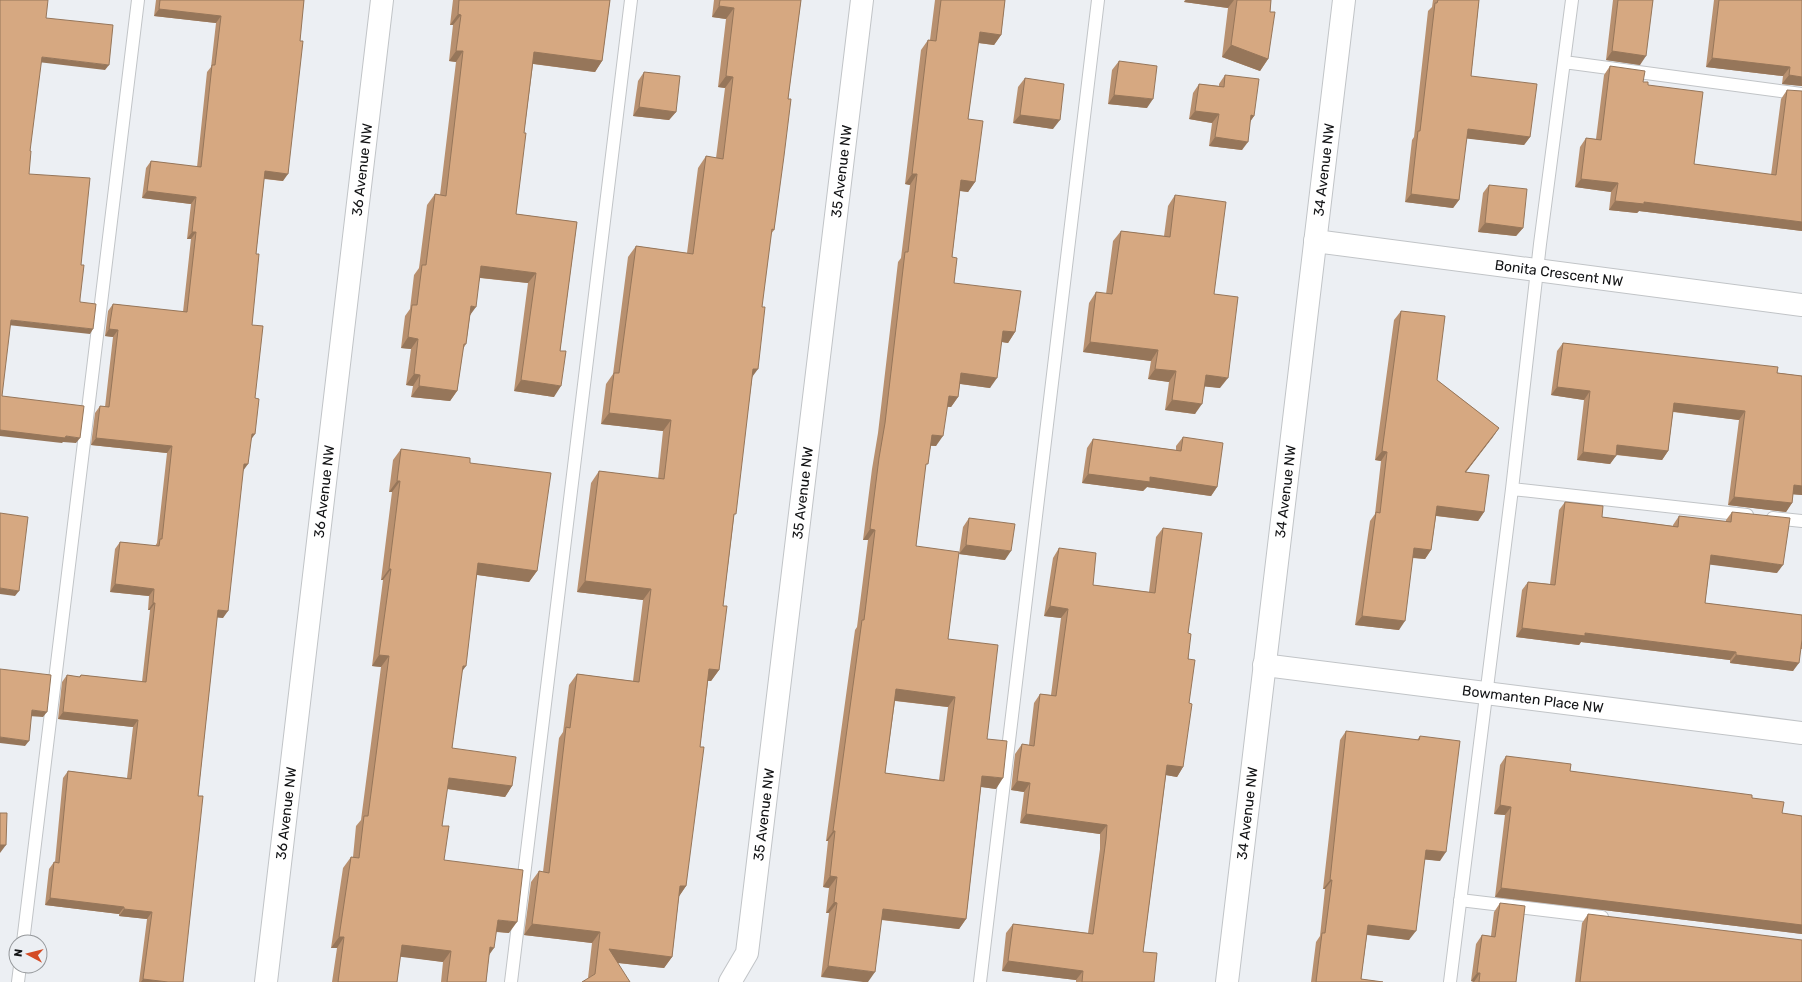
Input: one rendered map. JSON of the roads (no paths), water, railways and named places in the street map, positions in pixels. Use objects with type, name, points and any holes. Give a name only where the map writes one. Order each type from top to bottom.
[{"type":"street","name":"36 Avenue NW","points":[[266,982],[382,0]]},
{"type":"street","name":"35 Avenue NW","points":[[730,982],[748,953],[862,0]]},
{"type":"street","name":"34 Avenue NW","points":[[1227,982],[1344,0]]},
{"type":"street","name":"Bonita Crescent NW","points":[[1315,241],[1802,305]]},
{"type":"street","name":"Bowmanten Place NW","points":[[1264,666],[1487,692],[1802,733]]},
{"type":"lane","points":[[24,934],[138,0]]},
{"type":"lane","points":[[511,982],[631,0]]},
{"type":"lane","points":[[980,982],[1098,0]]},
{"type":"lane","points":[[1450,982],[1512,489],[1537,270],[1572,0]]},
{"type":"lane","points":[[1564,62],[1802,94]]},
{"type":"lane","points":[[1512,489],[1802,521]]},
{"type":"lane","points":[[1460,900],[1616,919]]}]
